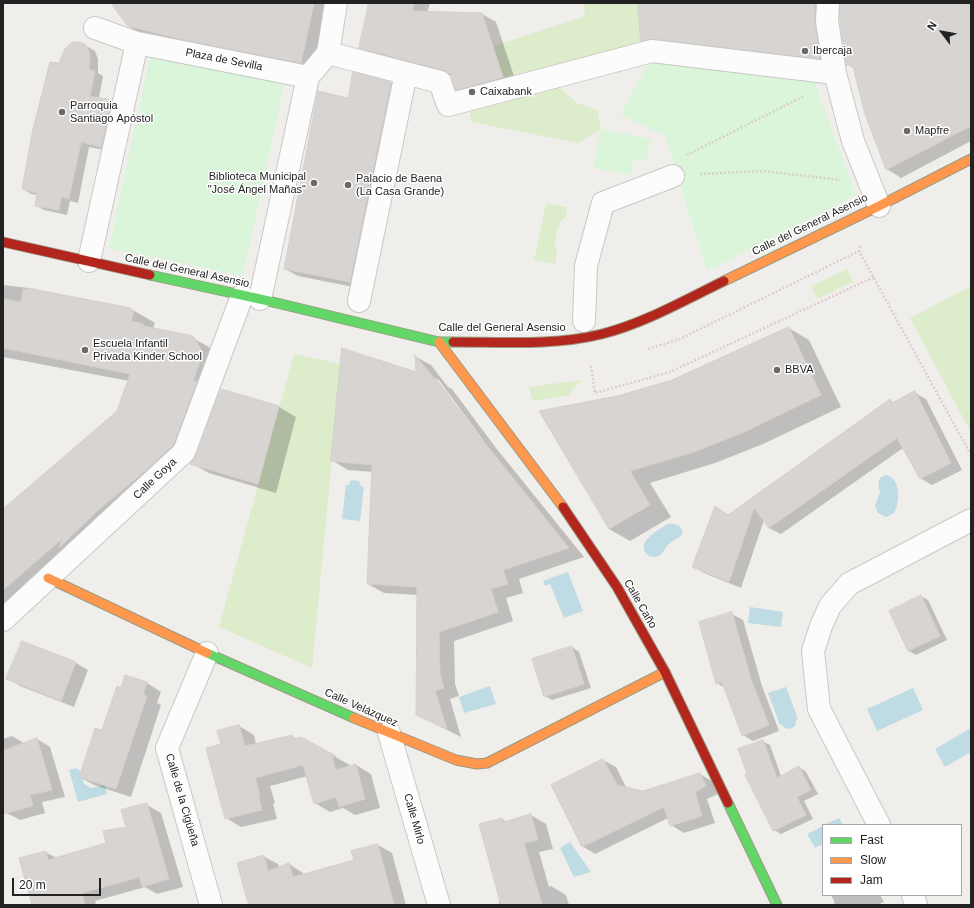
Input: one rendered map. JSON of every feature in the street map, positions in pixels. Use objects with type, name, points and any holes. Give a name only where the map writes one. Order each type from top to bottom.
[{"type":"street","points":[[251,297],[308,77],[328,53],[336,3]]},
{"type":"street","points":[[828,3],[827,20],[836,76],[853,140],[879,206]]},
{"type":"street","name":"Plaza de Sevilla","points":[[95,28],[137,43],[308,77]]},
{"type":"street","points":[[89,262],[137,43]]},
{"type":"street","points":[[328,53],[440,82],[448,105],[652,51],[836,76]]},
{"type":"street","points":[[359,301],[406,73]]},
{"type":"street","name":"Calle del General Asensio","points":[[3,242],[251,297],[439,342],[538,342],[571,340],[602,334],[634,324],[879,206],[971,159]]},
{"type":"street","points":[[584,321],[586,266],[603,203],[673,176]]},
{"type":"street","name":"Calle Goya","points":[[3,620],[184,452],[251,297]]},
{"type":"street","name":"Calle Caño","points":[[439,342],[563,507],[617,587],[665,672],[777,905]]},
{"type":"street","points":[[878,824],[819,709],[813,652],[821,626],[830,606],[849,584],[971,520]]},
{"type":"street","name":"Calle Velázquez","points":[[48,578],[207,653],[389,733],[456,760],[477,764],[487,763],[665,672]]},
{"type":"street","name":"Calle de la Cigüeña","points":[[207,653],[167,748],[211,905]]},
{"type":"street","name":"Calle Mirlo","points":[[389,733],[440,905]]},
{"type":"path","points":[[683,156],[836,76]]},
{"type":"path","points":[[673,176],[763,171],[841,180]]},
{"type":"path","points":[[859,251],[971,455]]},
{"type":"path","points":[[591,366],[595,393],[670,372],[874,277]]},
{"type":"green space","points":[[583,3],[638,3],[641,42],[505,82],[493,46],[585,16]]},
{"type":"green space","points":[[151,52],[285,81],[243,276],[109,248]]},
{"type":"green space","points":[[653,56],[812,75],[856,195],[707,271],[665,136],[620,114]]},
{"type":"green space","points":[[559,87],[577,103],[597,110],[601,129],[578,143],[471,122],[470,112]]},
{"type":"green space","points":[[601,129],[651,139],[646,161],[634,158],[630,175],[593,168]]},
{"type":"green space","points":[[546,203],[567,207],[566,216],[560,222],[557,231],[555,243],[557,254],[555,264],[534,260]]},
{"type":"green space","points":[[847,269],[853,282],[817,299],[811,286]]},
{"type":"green space","points":[[971,286],[971,433],[910,318]]},
{"type":"green space","points":[[294,354],[341,364],[312,668],[219,627]]},
{"type":"green space","points":[[581,380],[580,383],[573,388],[570,395],[533,401],[529,387]]},
{"type":"water","points":[[886,475],[891,477],[897,486],[898,497],[894,513],[886,517],[878,513],[875,506],[880,492],[878,482],[881,477]]},
{"type":"water","points":[[350,481],[359,481],[361,486],[364,487],[360,521],[342,519],[346,485],[349,485]]},
{"type":"water","points":[[668,524],[678,525],[683,533],[667,546],[662,554],[657,557],[649,556],[645,551],[645,542],[653,533]]},
{"type":"water","points":[[568,572],[583,611],[564,618],[550,584],[545,586],[543,581]]},
{"type":"water","points":[[750,607],[783,612],[781,627],[748,623]]},
{"type":"water","points":[[490,686],[496,704],[464,713],[459,697]]},
{"type":"water","points":[[786,687],[798,719],[796,720],[795,726],[790,729],[780,725],[768,693]]},
{"type":"water","points":[[913,688],[923,710],[877,731],[867,709]]},
{"type":"water","points":[[971,728],[971,752],[945,767],[935,749]]},
{"type":"water","points":[[77,768],[80,771],[84,784],[91,788],[105,785],[107,794],[78,802],[69,770]]},
{"type":"water","points":[[839,818],[842,824],[826,824]]},
{"type":"water","points":[[822,826],[822,844],[815,848],[807,834]]},
{"type":"water","points":[[570,842],[591,872],[574,877],[560,848]]},
{"type":"building","points":[[111,3],[314,3],[301,63],[180,39],[128,26]]},
{"type":"building","points":[[369,3],[414,3],[412,11],[482,13],[503,77],[456,90],[451,74],[443,70],[359,48]]},
{"type":"building","points":[[638,3],[815,3],[815,23],[820,59],[653,39],[641,41]]},
{"type":"building","points":[[840,3],[971,3],[971,126],[886,170],[864,111],[853,66],[846,65],[840,20]]},
{"type":"building","name":"Parroquia Santiago Apóstol","points":[[75,42],[86,45],[90,54],[89,69],[95,71],[90,96],[112,100],[101,147],[81,142],[69,199],[61,197],[59,210],[35,206],[37,193],[22,189],[33,129],[50,62],[59,63],[65,49],[71,43]]},
{"type":"building","name":"Palacio de Baena (La Casa Grande)","points":[[353,72],[391,82],[350,282],[284,269],[318,91],[348,98]]},
{"type":"building","points":[[27,288],[131,308],[131,310],[134,310],[131,321],[143,324],[143,326],[194,337],[202,352],[193,381],[197,382],[173,445],[97,511],[59,548],[62,539],[3,590],[3,509],[117,411],[130,374],[3,348],[3,299],[21,302],[23,289],[27,290]]},
{"type":"building","points":[[789,327],[821,395],[742,433],[694,452],[630,471],[650,505],[609,529],[539,411],[617,396],[672,380]]},
{"type":"building","points":[[342,348],[416,372],[415,355],[436,379],[569,548],[503,570],[508,584],[491,589],[498,612],[439,632],[440,674],[444,688],[435,691],[447,729],[416,715],[417,587],[367,584],[372,465],[331,461]]},
{"type":"building","points":[[221,389],[279,406],[258,484],[190,464],[196,456]]},
{"type":"building","points":[[915,391],[951,463],[920,479],[897,438],[769,528],[754,508],[729,582],[692,567],[715,506],[728,515],[890,399],[891,403]]},
{"type":"building","points":[[921,595],[940,636],[908,651],[889,611]]},
{"type":"building","points":[[732,612],[751,679],[769,725],[742,736],[722,682],[716,684],[699,622]]},
{"type":"building","points":[[22,641],[76,662],[61,701],[6,679]]},
{"type":"building","points":[[572,646],[584,684],[544,697],[532,659]]},
{"type":"building","points":[[125,675],[147,682],[143,695],[147,696],[116,789],[79,777],[95,728],[102,730],[117,686],[121,688]]},
{"type":"building","points":[[239,725],[245,746],[292,735],[294,739],[301,737],[336,756],[332,757],[336,770],[356,764],[365,799],[339,807],[336,797],[314,804],[303,765],[255,778],[260,795],[258,795],[262,810],[225,819],[206,748],[221,744],[217,731]]},
{"type":"building","points":[[37,738],[52,790],[30,795],[33,806],[3,814],[3,751]]},
{"type":"building","points":[[763,740],[777,778],[799,766],[811,790],[797,797],[806,815],[773,831],[745,775],[747,774],[738,749]]},
{"type":"building","points":[[603,759],[617,785],[643,791],[700,773],[706,786],[695,792],[702,816],[670,826],[664,807],[582,847],[551,785]]},
{"type":"building","points":[[147,803],[169,879],[142,887],[140,877],[82,893],[85,905],[32,905],[19,858],[46,851],[48,860],[106,843],[103,831],[126,827],[121,810]]},
{"type":"building","points":[[531,814],[538,840],[524,843],[542,905],[501,905],[479,824],[502,818],[503,822]]},
{"type":"building","points":[[378,844],[394,905],[252,905],[251,903],[248,903],[237,863],[264,855],[268,871],[289,863],[293,877],[354,860],[351,851]]},
{"type":"traffic: fast","points":[[150,275],[260,299],[439,342],[453,342]]},
{"type":"traffic: fast","points":[[207,653],[354,718]]},
{"type":"traffic: fast","points":[[728,803],[777,905]]},
{"type":"traffic: slow","points":[[724,281],[879,206],[971,159]]},
{"type":"traffic: slow","points":[[439,342],[563,507]]},
{"type":"traffic: slow","points":[[48,578],[207,653]]},
{"type":"traffic: slow","points":[[354,718],[456,760],[477,764],[487,763],[665,672]]},
{"type":"traffic: jam","points":[[3,242],[150,275]]},
{"type":"traffic: jam","points":[[453,342],[547,342],[584,338],[602,334],[634,324],[724,281]]},
{"type":"traffic: jam","points":[[563,507],[617,587],[665,672],[728,803]]},
{"type":"place","name":"Ibercaja","points":[[805,51]]},
{"type":"place","name":"Caixabank","points":[[472,92]]},
{"type":"place","name":"Parroquia Santiago Apóstol","points":[[62,112]]},
{"type":"place","name":"Mapfre","points":[[907,131]]},
{"type":"place","name":"Biblioteca Municipal \"José Ángel Mañas\"","points":[[314,183]]},
{"type":"place","name":"Palacio de Baena (La Casa Grande)","points":[[348,185]]},
{"type":"place","name":"Escuela Infantil Privada Kinder School","points":[[85,350]]},
{"type":"place","name":"BBVA","points":[[777,370]]}]
